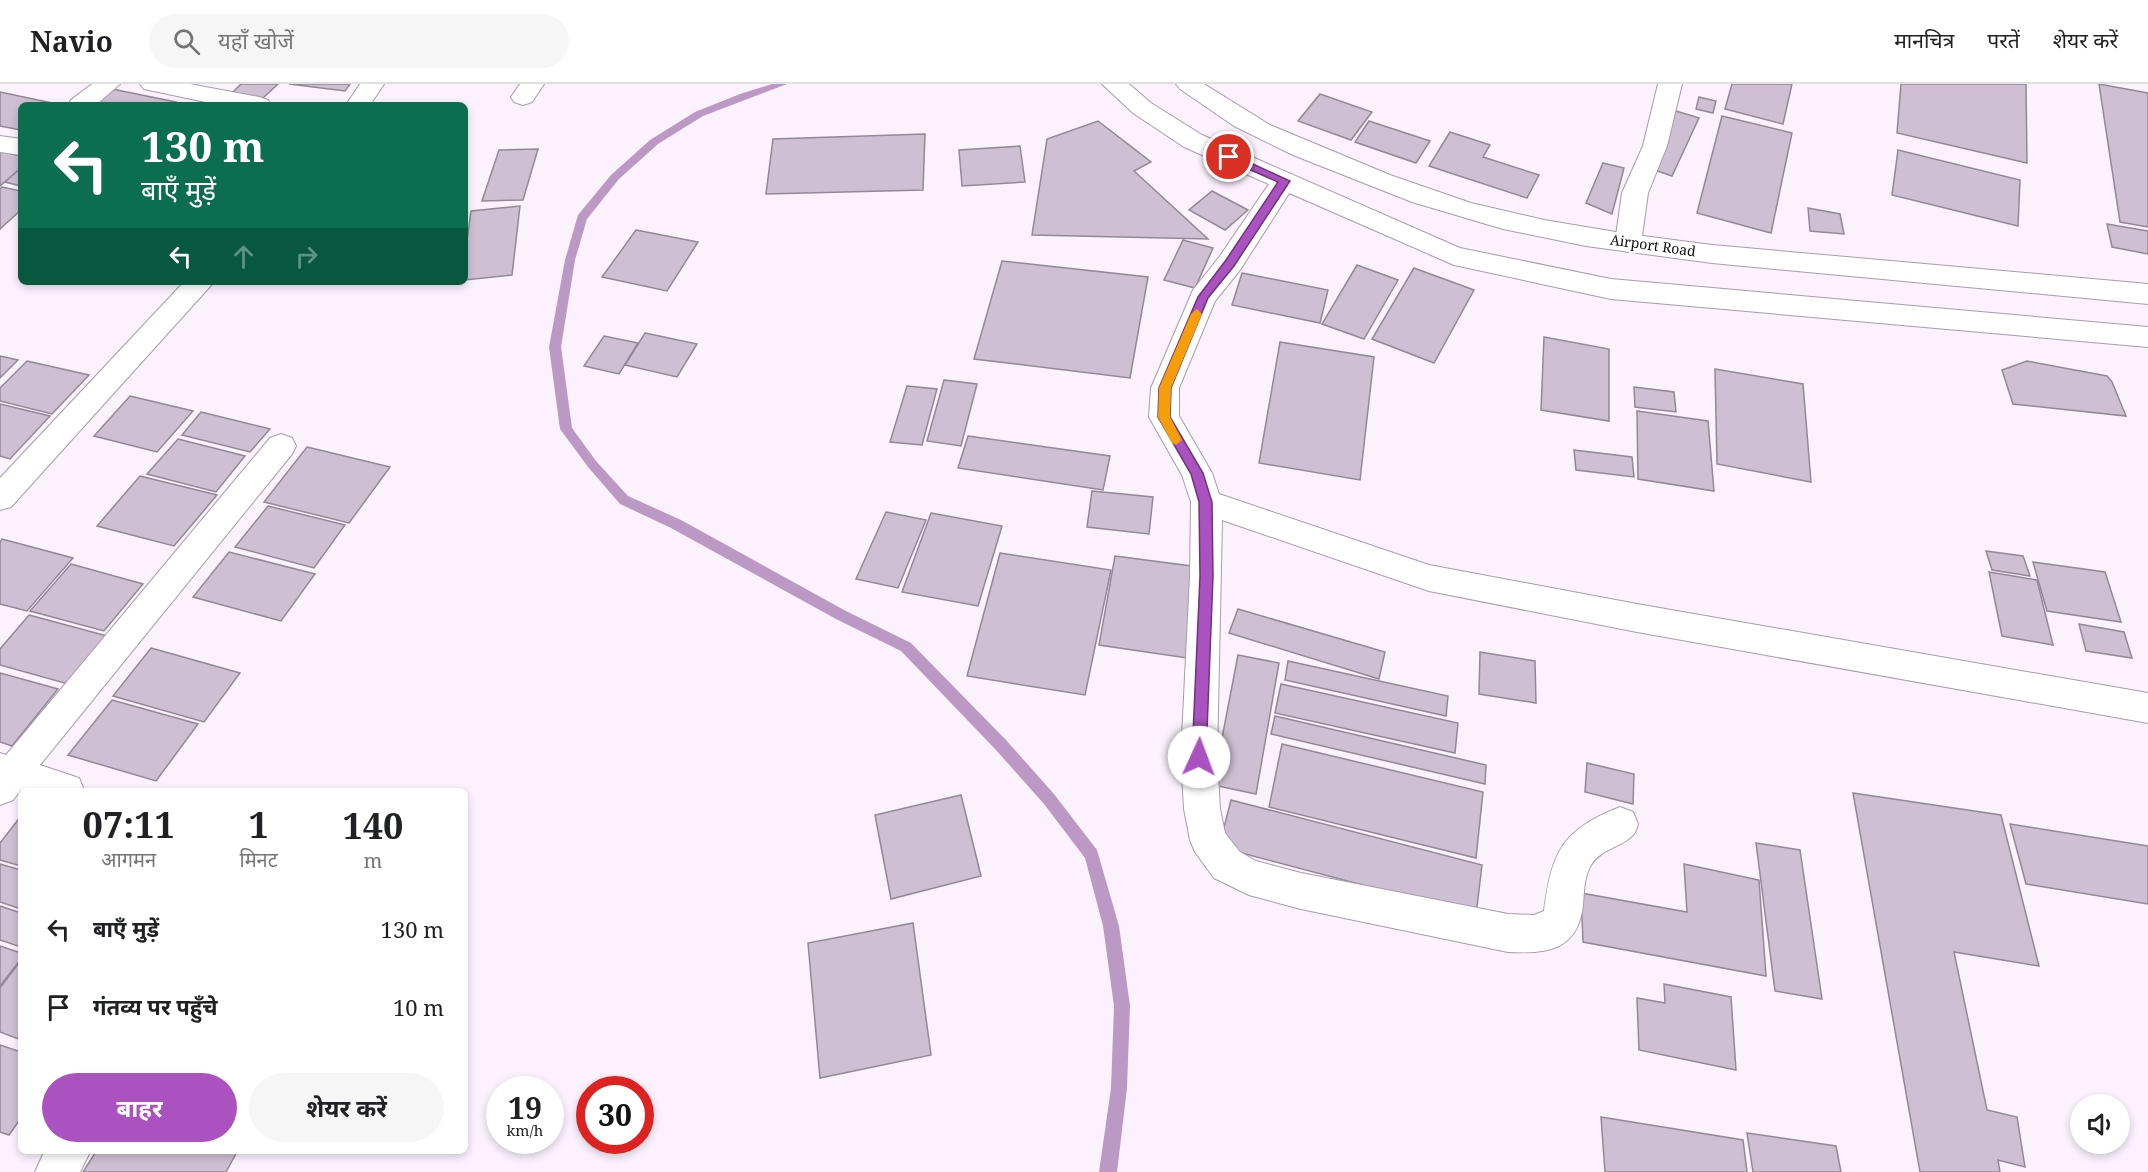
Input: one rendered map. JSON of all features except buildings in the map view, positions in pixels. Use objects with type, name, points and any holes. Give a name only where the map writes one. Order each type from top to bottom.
[{"type":"street","points":[[84,102],[108,84]]},
{"type":"street","points":[[152,84],[244,102]]},
{"type":"street","points":[[360,102],[372,84]]},
{"type":"street","points":[[1114,84],[1142,108],[1193,141],[1454,256],[1611,289],[2148,337]]},
{"type":"street","points":[[1628,243],[1635,193],[1654,146],[1670,84]]},
{"type":"street","name":"Airport Road","points":[[1192,87],[1270,135],[1399,189],[1502,220],[1628,243],[1758,259],[2148,294]]},
{"type":"street","points":[[0,144],[18,147]]},
{"type":"street","points":[[1284,181],[1230,263],[1203,297],[1165,388],[1164,417],[1197,473],[1206,502],[1206,576],[1199,757],[1202,809],[1208,840],[1227,866],[1249,877],[1301,891],[1533,936],[1550,933],[1562,921],[1569,869],[1578,853],[1592,838],[1620,824]]},
{"type":"street","points":[[0,498],[197,285]]},
{"type":"street","points":[[56,788],[4,777],[281,446]]},
{"type":"street","points":[[1206,502],[1429,578],[1637,618],[2148,708]]},
{"type":"street","points":[[56,1172],[67,1154]]},
{"type":"waterway","points":[[782,84],[743,96],[699,114],[654,142],[615,177],[582,218],[570,260],[555,347],[566,429],[592,464],[624,500],[676,524],[841,615],[906,647],[1001,745],[1049,799],[1092,855],[1111,926],[1122,1006],[1119,1088],[1108,1172]]},
{"type":"slow traffic","points":[[1176,440],[1164,417],[1165,388],[1197,314]]},
{"type":"route","points":[[1199,757],[1206,576],[1206,502],[1197,473],[1180,448],[1164,417],[1165,388],[1203,297],[1230,263],[1284,181],[1229,157]]}]
